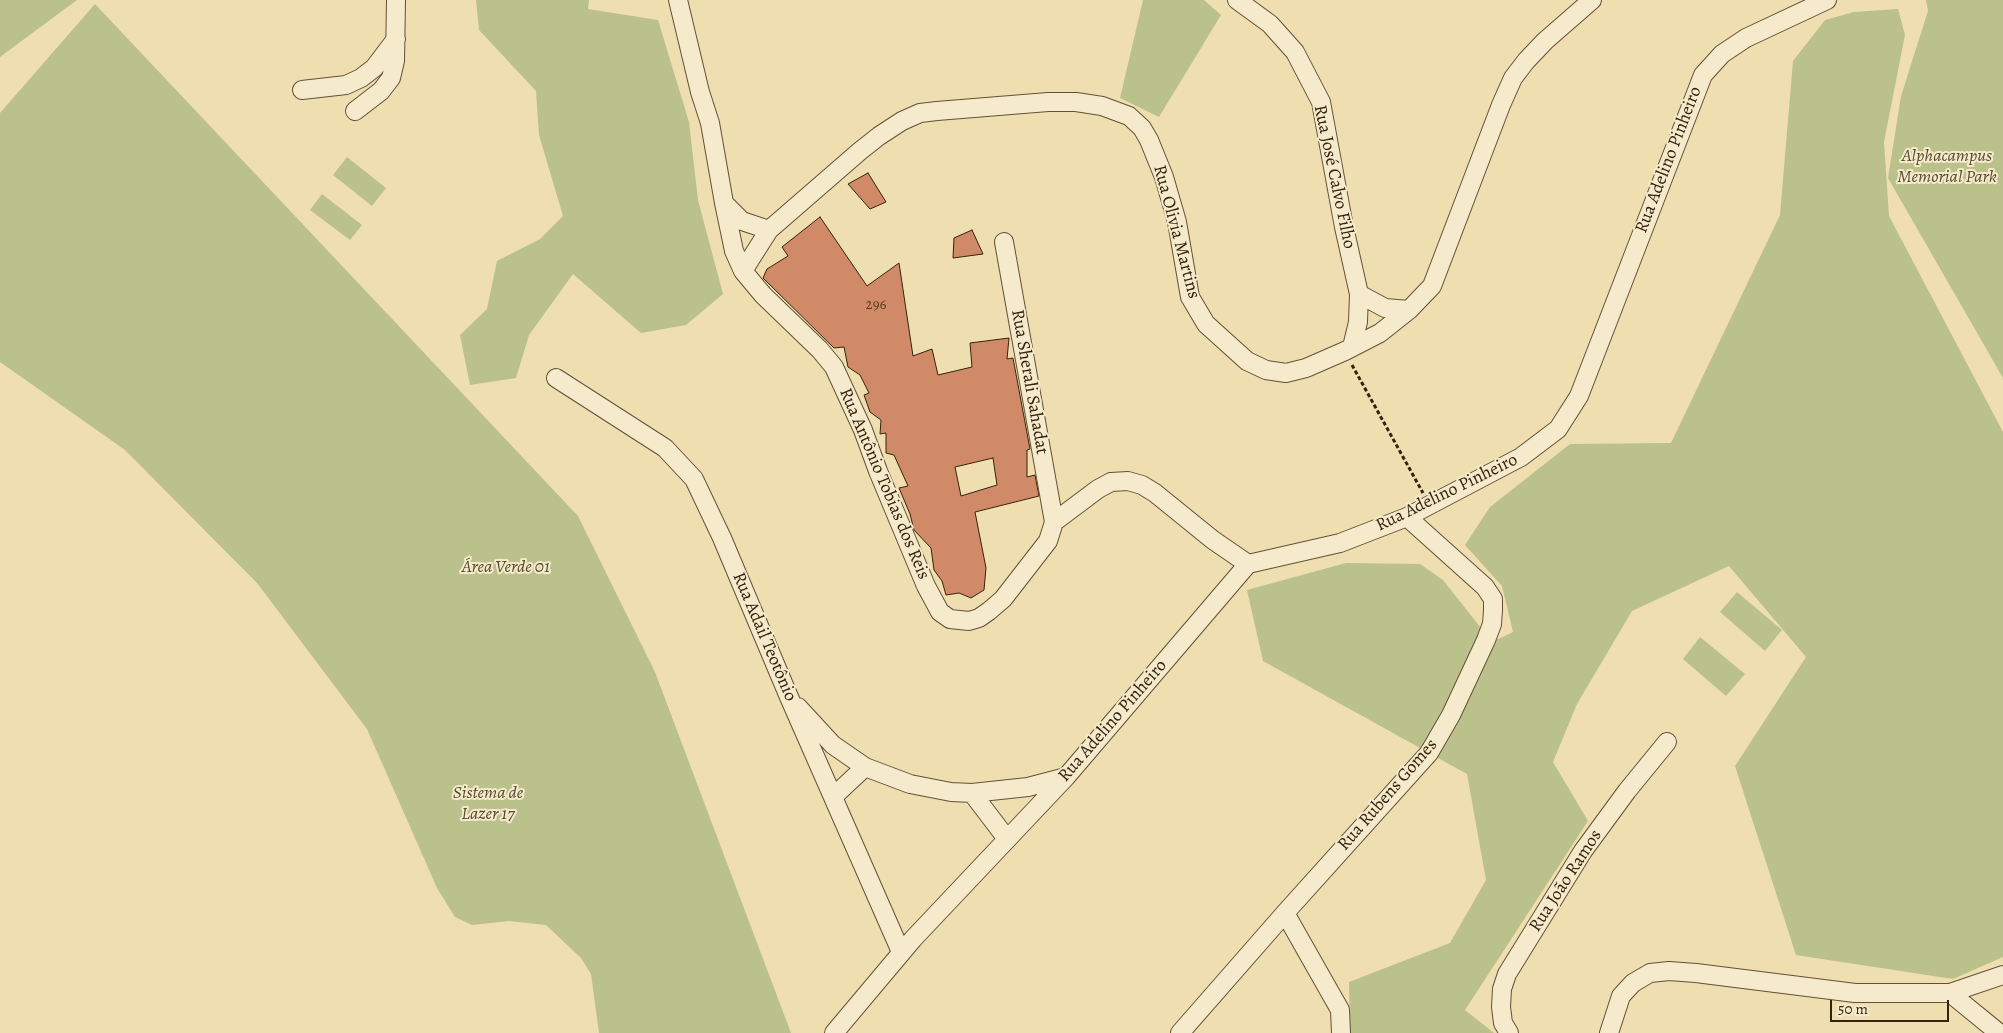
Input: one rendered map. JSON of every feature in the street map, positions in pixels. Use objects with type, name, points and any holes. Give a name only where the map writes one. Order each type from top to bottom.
[{"type":"street","points":[[355,111],[381,91],[391,78],[395,61],[396,0]]},
{"type":"street","name":"Rua Antônio Tobias dos Reis","points":[[678,0],[700,92],[710,123],[734,251],[743,272],[763,295],[820,350],[834,367],[844,384],[881,480],[926,586],[940,612],[950,619],[969,621],[979,618],[990,611],[1003,599],[1048,541],[1054,522]]},
{"type":"street","name":"Rua José Calvo Filho","points":[[1237,0],[1270,24],[1295,52],[1320,102],[1344,227],[1360,294],[1358,322],[1349,349]]},
{"type":"street","name":"Rua Olivia Martins","points":[[743,272],[769,230],[879,136],[902,121],[920,113],[1048,102],[1076,102],[1102,106],[1129,116],[1142,128],[1149,140],[1164,177],[1177,222],[1190,296],[1206,324],[1247,360],[1266,370],[1286,373],[1306,368],[1380,333],[1409,310],[1432,286],[1513,78],[1545,41],[1592,0]]},
{"type":"street","name":"Rua Adelino Pinheiro","points":[[834,1033],[901,952],[1066,777],[1248,564],[1340,543],[1430,506],[1521,457],[1558,429],[1579,396],[1703,75],[1722,54],[1746,38],[1827,0]]},
{"type":"street","points":[[302,90],[346,85],[361,78],[374,68],[396,39]]},
{"type":"street","points":[[724,203],[742,221],[769,230]]},
{"type":"street","name":"Rua Sherali Sahadat","points":[[1004,242],[1054,522]]},
{"type":"street","points":[[1360,294],[1385,308],[1409,310]]},
{"type":"street","name":"Rua Adail Teotônio","points":[[556,378],[665,448],[694,479],[722,538],[789,697],[901,952]]},
{"type":"street","points":[[1054,522],[1098,488],[1111,482],[1128,481],[1142,485],[1155,493],[1213,540],[1248,564]]},
{"type":"street","name":"Rua Rubens Gomes","points":[[1180,1033],[1429,752],[1451,715],[1486,640],[1492,624],[1492,599],[1486,587],[1407,516]]},
{"type":"street","points":[[789,697],[833,745],[865,767],[910,784],[951,792],[972,793],[1028,787],[1066,777]]},
{"type":"street","name":"Rua João Ramos","points":[[1509,1033],[1503,1023],[1501,1007],[1502,989],[1507,974],[1583,851],[1627,791],[1667,742]]},
{"type":"street","points":[[833,797],[865,767]]},
{"type":"street","points":[[972,793],[1007,839]]},
{"type":"street","points":[[1285,913],[1340,1010],[1341,1033]]},
{"type":"street","points":[[1609,1033],[1621,996],[1633,983],[1650,973],[1669,971],[1855,994],[1950,993],[2003,975]]},
{"type":"street","points":[[1950,993],[1999,1033]]},
{"type":"path","points":[[1349,349],[1430,506]]},
{"type":"green space","points":[[0,0],[77,0],[0,57]]},
{"type":"green space","points":[[476,0],[589,0],[588,9],[658,20],[689,122],[698,200],[723,294],[686,325],[641,333],[573,274],[529,335],[516,378],[470,385],[460,335],[487,309],[497,261],[540,239],[563,216],[539,135],[536,91],[479,30]]},
{"type":"green space","points":[[1143,0],[1204,0],[1221,15],[1159,117],[1120,98]]},
{"type":"green space","name":"Alphacampus Memorial Park","points":[[1926,0],[2003,0],[2003,378],[1888,178],[1901,96],[1928,11]]},
{"type":"green space","name":"Área Verde 01","points":[[95,4],[578,516],[655,672],[791,1033],[599,1033],[591,974],[581,958],[546,925],[509,921],[472,925],[455,917],[437,888],[367,729],[257,583],[125,450],[0,362],[0,113]]},
{"type":"green space","points":[[1898,9],[1905,35],[1884,142],[1889,216],[2003,432],[2003,957],[1953,979],[1796,955],[1735,766],[1806,657],[1729,566],[1632,611],[1577,704],[1553,762],[1588,821],[1465,1010],[1494,1033],[1350,1033],[1349,982],[1450,943],[1486,880],[1467,774],[1263,661],[1247,590],[1346,563],[1420,564],[1443,580],[1492,642],[1513,632],[1502,586],[1465,545],[1490,507],[1570,444],[1671,443],[1780,215],[1793,61],[1825,20],[1854,12]]},
{"type":"green space","points":[[347,157],[386,188],[372,206],[333,175]]},
{"type":"green space","points":[[322,194],[362,225],[350,240],[310,210]]},
{"type":"green space","points":[[1737,592],[1782,630],[1765,651],[1720,612]]},
{"type":"green space","points":[[1700,637],[1745,674],[1726,696],[1683,659]]},
{"type":"building","points":[[868,173],[886,202],[870,209],[848,184]]},
{"type":"building","points":[[820,217],[867,286],[899,263],[913,356],[932,349],[938,375],[972,367],[970,343],[1009,338],[1007,359],[1013,358],[1030,449],[1027,450],[1027,477],[1035,475],[1039,496],[975,512],[986,568],[984,590],[971,598],[959,593],[946,595],[942,581],[934,570],[931,548],[914,530],[910,514],[899,488],[908,486],[894,455],[886,453],[886,433],[880,434],[881,420],[870,412],[864,395],[869,393],[860,375],[848,367],[844,347],[834,348],[763,278],[767,269],[788,256],[782,247]],"holes":[[[993,458],[997,485],[961,496],[955,467]]]},
{"type":"building","points":[[972,230],[983,254],[953,258],[954,238]]},
{"type":"park label","name":"Sistema de Lazer 17","points":[[488,804]]}]
